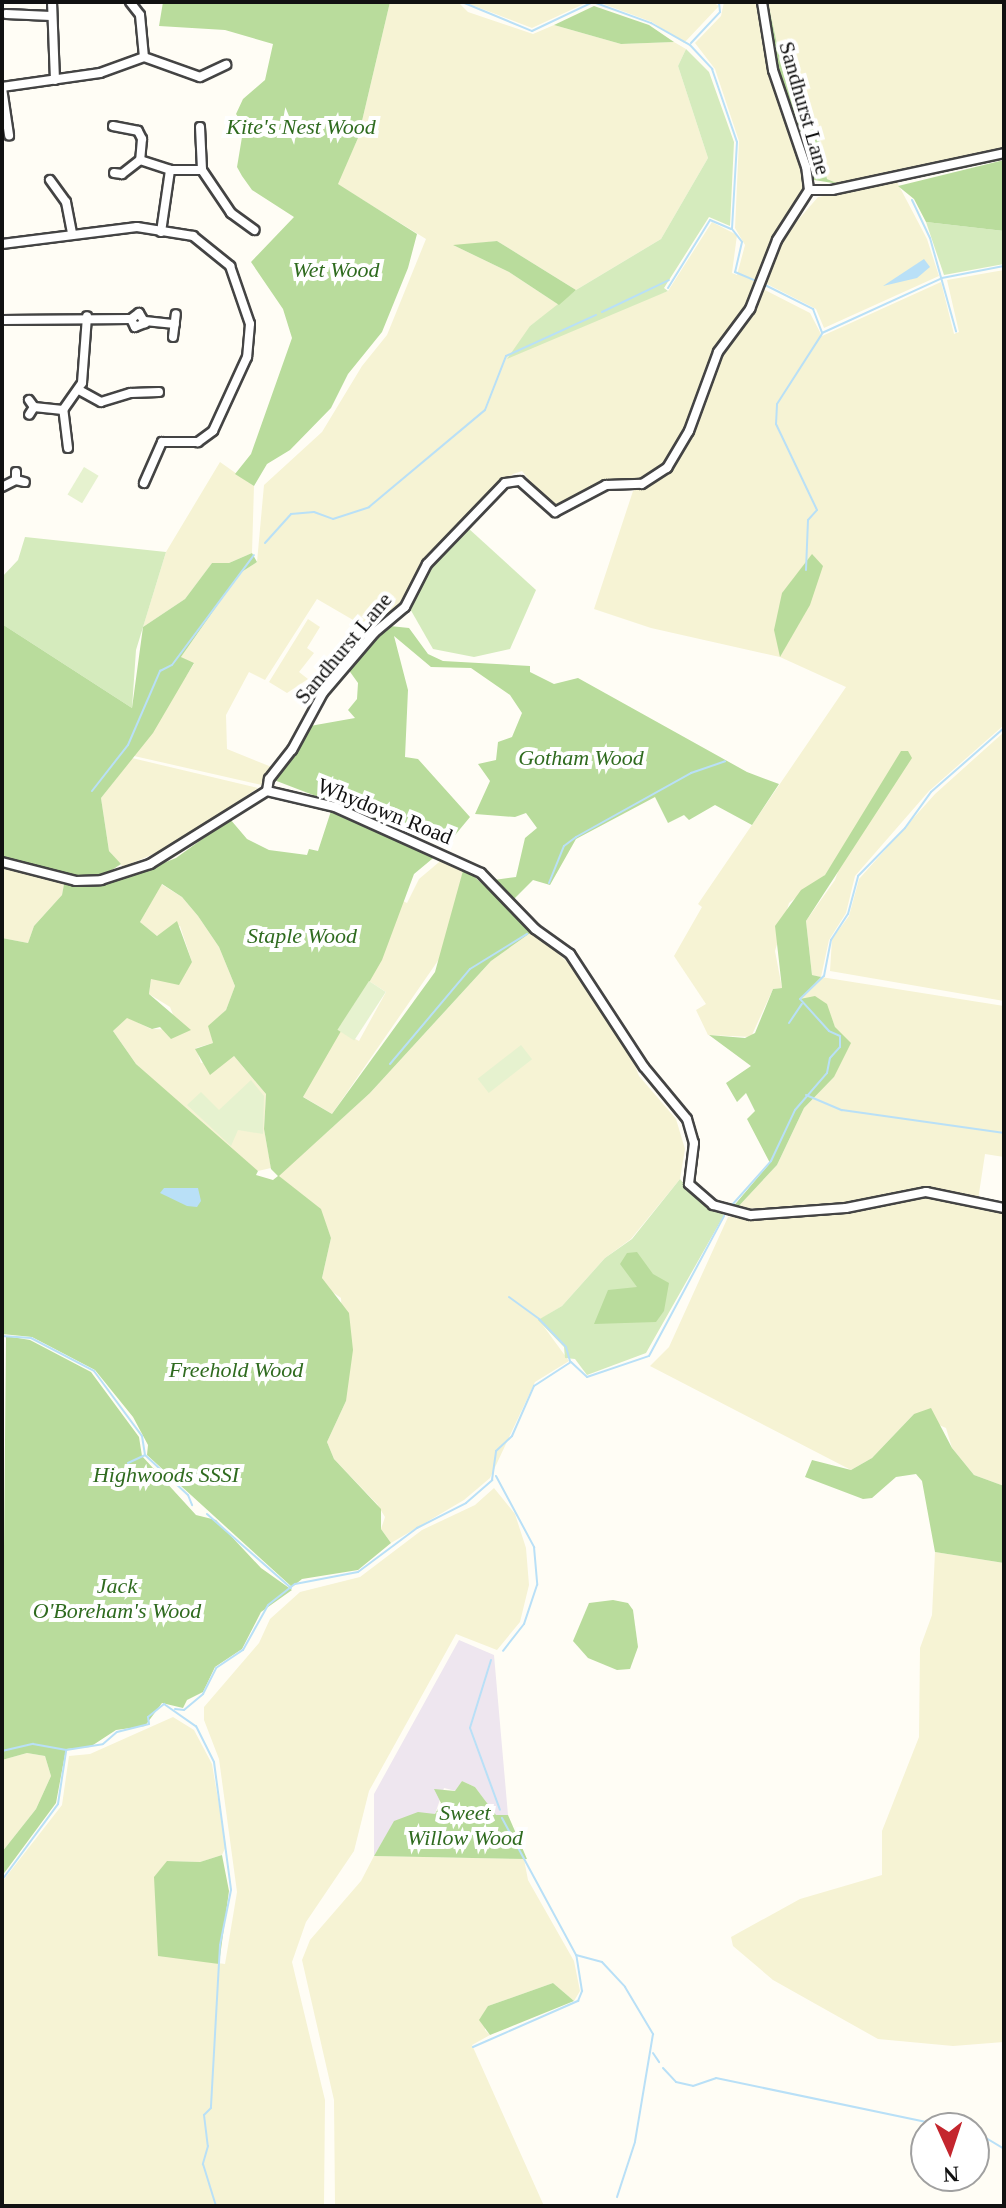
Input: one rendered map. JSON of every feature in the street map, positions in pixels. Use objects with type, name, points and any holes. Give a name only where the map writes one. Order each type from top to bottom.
[{"type":"street","points":[[52,2],[55,80]]},
{"type":"street","points":[[130,2],[140,15],[144,57]]},
{"type":"street","name":"Sandhurst Lane","points":[[267,791],[269,779],[292,750],[323,693],[374,633],[405,607],[427,564],[505,483],[520,481],[555,512],[606,485],[642,484],[667,468],[689,431],[718,352],[750,309],[777,240],[809,190],[806,167],[773,70],[762,2]]},
{"type":"street","points":[[6,14],[51,16]]},
{"type":"street","points":[[10,129],[2,88],[100,73],[144,57],[158,58],[188,75],[207,76],[226,65]]},
{"type":"street","points":[[207,76],[211,87]]},
{"type":"street","points":[[113,126],[141,127],[140,160]]},
{"type":"street","points":[[200,127],[208,143],[202,170],[238,226],[254,230]]},
{"type":"street","points":[[809,190],[832,190],[1004,153]]},
{"type":"street","points":[[140,160],[170,170],[202,170]]},
{"type":"street","points":[[121,184],[118,174],[140,160]]},
{"type":"street","points":[[161,232],[170,170]]},
{"type":"street","points":[[52,186],[66,202],[72,233]]},
{"type":"street","points":[[2,244],[125,226],[193,236],[213,247],[232,272],[251,334],[230,398],[205,440],[162,442],[145,478],[137,467]]},
{"type":"street","points":[[2,320],[87,316],[131,319],[139,313],[145,321],[175,324]]},
{"type":"street","points":[[173,337],[176,314]]},
{"type":"street","points":[[75,436],[67,443],[63,410],[79,390],[87,316]]},
{"type":"street","points":[[79,390],[101,402],[155,391],[151,380]]},
{"type":"street","points":[[220,394],[230,398]]},
{"type":"street","points":[[31,408],[63,410]]},
{"type":"street","points":[[2,487],[19,478]]},
{"type":"street","points":[[2,862],[76,881],[114,877],[150,864],[267,791]]},
{"type":"street","name":"Whydown Road","points":[[267,791],[307,798],[362,817],[481,873],[535,929],[570,954],[644,1067],[692,1129],[689,1184],[728,1211],[751,1215],[846,1208],[926,1192],[1004,1208]]},
{"type":"shaded area","points":[[390,2],[458,2],[468,12],[533,34],[554,25],[621,44],[674,42],[686,49],[678,66],[708,158],[661,239],[576,290],[497,241],[455,246],[509,272],[559,305],[530,326],[600,315],[668,291],[712,222],[737,235],[732,273],[737,275],[745,245],[735,228],[739,141],[715,69],[695,43],[721,16],[724,2],[759,2],[768,71],[802,168],[803,191],[748,308],[713,350],[686,429],[664,464],[638,482],[596,485],[560,507],[548,504],[522,471],[513,474],[424,560],[403,604],[372,631],[317,599],[265,680],[249,672],[226,715],[227,749],[274,768],[262,785],[134,756],[194,664],[181,657],[240,573],[257,562],[264,485],[322,432],[362,366],[387,335],[426,239],[337,184],[358,138]]},
{"type":"shaded area","points":[[464,2],[588,2],[532,28]]},
{"type":"shaded area","points":[[598,2],[712,2],[719,6],[684,43],[652,22]]},
{"type":"shaded area","points":[[768,2],[1004,2],[1004,148],[839,184],[827,179],[819,139],[784,76]]},
{"type":"shaded area","points":[[897,182],[927,239],[939,276],[824,328],[816,309],[765,283],[780,241],[818,197]]},
{"type":"shaded area","points":[[1004,270],[1004,725],[929,791],[855,876],[846,913],[829,940],[821,977],[1004,1006],[1004,1157],[985,1154],[978,1200],[928,1188],[839,1205],[736,1209],[777,1165],[804,1108],[834,1077],[835,1027],[826,1004],[799,998],[820,977],[812,975],[806,921],[835,880],[850,837],[825,875],[789,903],[775,951],[782,988],[773,989],[751,1037],[708,1035],[696,1010],[706,1004],[674,956],[702,907],[698,904],[846,687],[780,657],[651,628],[594,609],[633,491],[671,472],[694,432],[726,346],[751,315],[763,289],[810,313],[822,336],[941,282],[954,334],[959,332],[947,280]]},
{"type":"shaded area","points":[[220,462],[254,486],[252,553],[229,563],[212,563],[185,599],[143,627],[166,552]]},
{"type":"shaded area","points":[[308,619],[320,627],[307,648],[314,653],[299,672],[308,679],[287,693],[269,682]]},
{"type":"shaded area","points":[[1004,732],[1004,1001],[830,971],[832,939],[849,916],[859,879],[935,794]]},
{"type":"shaded area","points":[[132,758],[258,788],[172,846],[123,867],[109,851],[101,798]]},
{"type":"shaded area","points":[[445,857],[464,867],[444,952],[332,1114],[302,1096],[340,1031],[359,1041],[386,992],[369,981],[403,901],[407,903],[419,879]]},
{"type":"shaded area","points":[[2,866],[64,884],[62,895],[34,926],[28,943],[2,938]]},
{"type":"shaded area","points":[[161,884],[182,897],[198,916],[219,947],[235,986],[226,1010],[209,1026],[213,1043],[196,1048],[201,1063],[234,1056],[266,1094],[264,1129],[271,1168],[258,1171],[246,1165],[136,1064],[113,1031],[127,1017],[151,1029],[190,1030],[176,1022],[170,1007],[149,994],[151,979],[192,962],[180,926],[157,936],[140,922]]},
{"type":"shaded area","points":[[533,931],[584,977],[627,1045],[639,1076],[676,1119],[685,1149],[680,1179],[631,1239],[605,1258],[562,1306],[539,1320],[569,1361],[535,1382],[490,1478],[464,1500],[391,1543],[381,1529],[385,1517],[377,1504],[334,1459],[327,1442],[346,1401],[341,1298],[325,1287],[322,1278],[331,1238],[320,1209],[278,1176],[370,1093],[491,961]]},
{"type":"shaded area","points":[[923,1196],[1004,1211],[1004,1486],[974,1475],[952,1448],[946,1428],[914,1414],[872,1458],[851,1470],[650,1366],[669,1347],[728,1217],[839,1211]]},
{"type":"shaded area","points":[[494,1488],[515,1514],[526,1548],[529,1585],[520,1622],[497,1650],[456,1634],[369,1791],[354,1851],[306,1922],[292,1962],[325,2100],[324,2206],[2,2206],[2,1882],[62,1805],[69,1756],[90,1754],[173,1717],[194,1730],[212,1764],[226,1846],[222,1855],[200,1862],[167,1861],[158,1955],[225,1964],[237,1892],[219,1759],[204,1720],[204,1707],[259,1643],[270,1619],[300,1592],[360,1577],[422,1530],[475,1505]]},
{"type":"shaded area","points":[[935,1552],[1004,1563],[1004,2042],[953,2046],[878,2039],[773,1980],[733,1946],[731,1937],[800,1899],[882,1875],[882,1831],[919,1737],[920,1648],[932,1615]]},
{"type":"shaded area","points":[[459,1640],[494,1655],[508,1815],[496,1815],[475,1787],[462,1781],[456,1791],[444,1788],[435,1814],[395,1821],[374,1856],[374,1794]]},
{"type":"shaded area","points":[[27,1753],[45,1756],[51,1776],[36,1809],[2,1852],[2,1760]]},
{"type":"shaded area","points":[[374,1856],[524,1859],[528,1880],[574,1961],[580,1991],[574,2001],[553,1983],[488,2006],[485,2030],[490,2035],[472,2045],[544,2206],[335,2206],[334,2100],[302,1960],[310,1940],[361,1881]]},
{"type":"green space","points":[[163,2],[390,2],[358,138],[338,184],[417,234],[408,268],[382,332],[348,374],[331,408],[290,450],[267,464],[254,486],[235,474],[251,454],[292,338],[283,309],[251,262],[294,217],[252,190],[242,176],[237,167],[244,125],[236,114],[243,99],[265,80],[273,44],[225,30],[159,26]]},
{"type":"green space","points":[[594,6],[649,25],[674,42],[621,44],[554,25]]},
{"type":"green space","points":[[769,7],[784,76],[819,139],[827,179],[839,184],[814,180],[776,69]]},
{"type":"green space","points":[[686,49],[709,72],[734,142],[730,226],[709,217],[664,288],[668,291],[507,359],[530,326],[576,290],[661,239],[708,158],[678,66]]},
{"type":"green space","points":[[1004,160],[1004,231],[926,222],[914,199],[898,186]]},
{"type":"green space","points":[[926,222],[1004,231],[1004,264],[944,275]]},
{"type":"green space","points":[[497,241],[576,290],[559,305],[509,272],[453,245]]},
{"type":"green space","points":[[84,467],[99,476],[82,503],[68,494]]},
{"type":"green space","points":[[468,528],[536,590],[510,649],[474,657],[433,649],[409,607],[423,574]]},
{"type":"green space","points":[[25,537],[166,552],[136,650],[132,708],[2,624],[2,577],[18,560]]},
{"type":"green space","points":[[252,553],[257,562],[240,573],[181,657],[194,663],[153,733],[101,798],[109,851],[121,864],[103,876],[78,877],[2,859],[2,624],[132,708],[143,627],[185,599],[212,563],[229,563]]},
{"type":"green space","points":[[812,554],[823,566],[810,605],[780,657],[774,630],[782,593]]},
{"type":"green space","name":"Gotham Wood","points":[[390,626],[409,628],[428,654],[443,661],[530,666],[530,672],[554,684],[578,678],[747,772],[779,784],[752,825],[715,805],[689,820],[684,815],[668,823],[655,797],[576,839],[550,885],[533,880],[513,900],[494,880],[516,877],[525,838],[537,828],[526,813],[515,817],[475,814],[490,781],[478,764],[496,760],[498,742],[512,737],[522,713],[510,695],[471,668],[431,667],[394,636],[408,690],[405,757],[418,759],[470,817],[446,846],[274,780],[310,726],[355,718],[348,710],[357,699],[358,683],[348,669]]},
{"type":"green space","points":[[901,751],[908,751],[912,758],[806,921],[812,975],[821,977],[800,999],[815,996],[827,1004],[835,1027],[851,1043],[834,1077],[804,1108],[777,1165],[736,1209],[732,1208],[770,1163],[747,1119],[755,1111],[746,1093],[737,1102],[726,1083],[751,1066],[709,1035],[745,1038],[755,1033],[773,989],[782,988],[775,926],[801,890],[825,875]]},
{"type":"green space","points":[[332,808],[438,854],[414,874],[382,960],[303,1097],[332,1114],[435,972],[464,867],[533,931],[491,961],[370,1093],[279,1176],[321,1209],[331,1238],[322,1278],[349,1313],[353,1350],[346,1401],[327,1442],[334,1459],[381,1509],[381,1529],[391,1543],[358,1570],[302,1579],[292,1587],[147,1455],[148,1445],[133,1417],[95,1370],[32,1337],[2,1334],[2,938],[28,943],[34,926],[62,895],[64,884],[115,881],[146,870],[176,858],[230,819],[247,839],[269,850],[307,855],[309,849],[318,851]],"holes":[[[162,884],[182,897],[219,947],[235,986],[226,1010],[208,1026],[213,1043],[195,1049],[210,1075],[234,1056],[266,1094],[264,1129],[271,1169],[278,1176],[273,1180],[256,1175],[258,1171],[136,1064],[113,1031],[127,1018],[152,1029],[160,1027],[171,1039],[191,1030],[149,994],[151,979],[179,985],[192,962],[177,921],[157,936],[140,922]]]},
{"type":"green space","points":[[369,981],[386,992],[354,1041],[337,1030]]},
{"type":"green space","points":[[521,1045],[532,1059],[489,1093],[478,1079]]},
{"type":"green space","points":[[251,1080],[264,1096],[263,1134],[238,1130],[231,1146],[187,1105],[201,1092],[219,1110]]},
{"type":"green space","points":[[680,1179],[697,1199],[724,1215],[646,1353],[587,1375],[575,1359],[565,1358],[564,1347],[538,1320],[562,1306],[605,1258],[632,1239]]},
{"type":"green space","points":[[637,1252],[653,1274],[669,1283],[664,1311],[656,1322],[594,1324],[608,1290],[637,1287],[620,1264],[627,1253]]},
{"type":"green space","name":"Jack O'Boreham's Wood","points":[[6,1336],[30,1340],[91,1372],[139,1437],[142,1456],[196,1515],[216,1520],[261,1568],[292,1590],[261,1612],[242,1649],[215,1667],[203,1692],[187,1700],[183,1708],[162,1703],[145,1726],[116,1730],[90,1747],[66,1749],[56,1803],[2,1876],[2,1852],[36,1809],[51,1776],[45,1756],[27,1753],[2,1760]]},
{"type":"green space","points":[[931,1408],[952,1448],[974,1475],[1004,1486],[1004,1563],[935,1552],[922,1481],[916,1474],[896,1477],[872,1498],[863,1499],[805,1477],[812,1460],[851,1470],[872,1458],[914,1414]]},
{"type":"green space","points":[[613,1600],[628,1603],[633,1610],[638,1647],[630,1669],[617,1670],[588,1658],[573,1641],[589,1603]]},
{"type":"green space","name":"Sweet Willow Wood","points":[[462,1781],[475,1787],[496,1815],[508,1815],[527,1859],[374,1856],[394,1821],[418,1812],[435,1814],[441,1803],[434,1789],[455,1791]]},
{"type":"green space","points":[[222,1855],[229,1891],[219,1964],[158,1956],[154,1877],[167,1861],[200,1862]]},
{"type":"green space","points":[[553,1983],[574,2001],[490,2035],[479,2020],[488,2006]]},
{"type":"water","points":[[924,259],[930,267],[917,278],[883,286]]},
{"type":"water","points":[[164,1188],[198,1188],[201,1201],[197,1207],[187,1206],[160,1193]]},
{"type":"waterway","points":[[462,2],[532,31],[593,2],[651,23],[690,45],[712,69],[737,142],[732,229],[742,242],[735,272],[759,282]]},
{"type":"waterway","points":[[691,43],[720,12],[719,2]]},
{"type":"waterway","points":[[912,200],[930,238],[956,331]]},
{"type":"waterway","points":[[668,288],[710,220],[731,229]]},
{"type":"waterway","points":[[765,285],[813,309],[822,333],[942,278],[1004,266]]},
{"type":"waterway","points":[[602,312],[669,280]]},
{"type":"waterway","points":[[265,543],[291,514],[314,512],[333,519],[369,507],[485,410],[506,356],[596,315]]},
{"type":"waterway","points":[[806,570],[808,520],[817,510],[776,424],[777,404],[822,334]]},
{"type":"waterway","points":[[92,791],[128,745],[160,671],[172,665],[254,555]]},
{"type":"waterway","points":[[732,1205],[771,1161],[795,1110],[827,1073],[830,1058],[840,1047],[840,1036],[829,1031],[800,999],[824,976],[831,940],[848,914],[858,876],[905,828],[931,792],[1004,728]]},
{"type":"waterway","points":[[549,883],[564,846],[576,837],[691,773],[725,761]]},
{"type":"waterway","points":[[390,1064],[470,969],[527,934]]},
{"type":"waterway","points":[[789,1023],[802,1004]]},
{"type":"waterway","points":[[806,1095],[842,1110],[1004,1133]]},
{"type":"waterway","points":[[175,1709],[184,1710],[203,1694],[216,1668],[243,1650],[268,1605],[295,1584],[358,1572],[417,1528],[466,1503],[492,1480],[496,1451],[512,1436],[534,1386],[571,1362],[587,1377],[649,1356],[724,1216]]},
{"type":"waterway","points":[[509,1297],[539,1319],[566,1347],[570,1361]]},
{"type":"waterway","points":[[2,1336],[31,1338],[94,1371],[142,1436],[145,1455],[188,1495],[192,1505]]},
{"type":"waterway","points":[[128,1463],[145,1455]]},
{"type":"waterway","points":[[496,1476],[534,1547],[537,1585],[524,1624],[503,1651]]},
{"type":"waterway","points":[[207,1514],[291,1588]]},
{"type":"waterway","points":[[491,1660],[470,1728],[500,1810]]},
{"type":"waterway","points":[[2,1751],[33,1744],[66,1750],[103,1744],[117,1732],[149,1724],[148,1717],[164,1704],[196,1726],[214,1762],[231,1890],[220,1945],[211,2108],[204,2115],[208,2146],[203,2164],[216,2206]]},
{"type":"waterway","points":[[2,1880],[58,1804],[66,1752]]},
{"type":"waterway","points":[[502,1818],[576,1955],[602,1962],[625,1987],[653,2034],[635,2142],[617,2197]]},
{"type":"waterway","points":[[473,2047],[578,2001],[582,1991],[576,1955]]},
{"type":"waterway","points":[[653,2053],[659,2062]]},
{"type":"waterway","points":[[663,2068],[676,2082],[693,2086],[716,2078],[910,2119]]},
{"type":"waterway","points":[[990,2140],[1004,2149]]},
{"type":"park label","name":"Kite's Nest Wood","points":[[301,127]]},
{"type":"park label","name":"Wet Wood","points":[[336,270]]},
{"type":"park label","name":"Staple Wood","points":[[302,936]]},
{"type":"park label","name":"Freehold Wood","points":[[236,1370]]},
{"type":"park label","name":"Highwoods SSSI","points":[[166,1475]]}]
